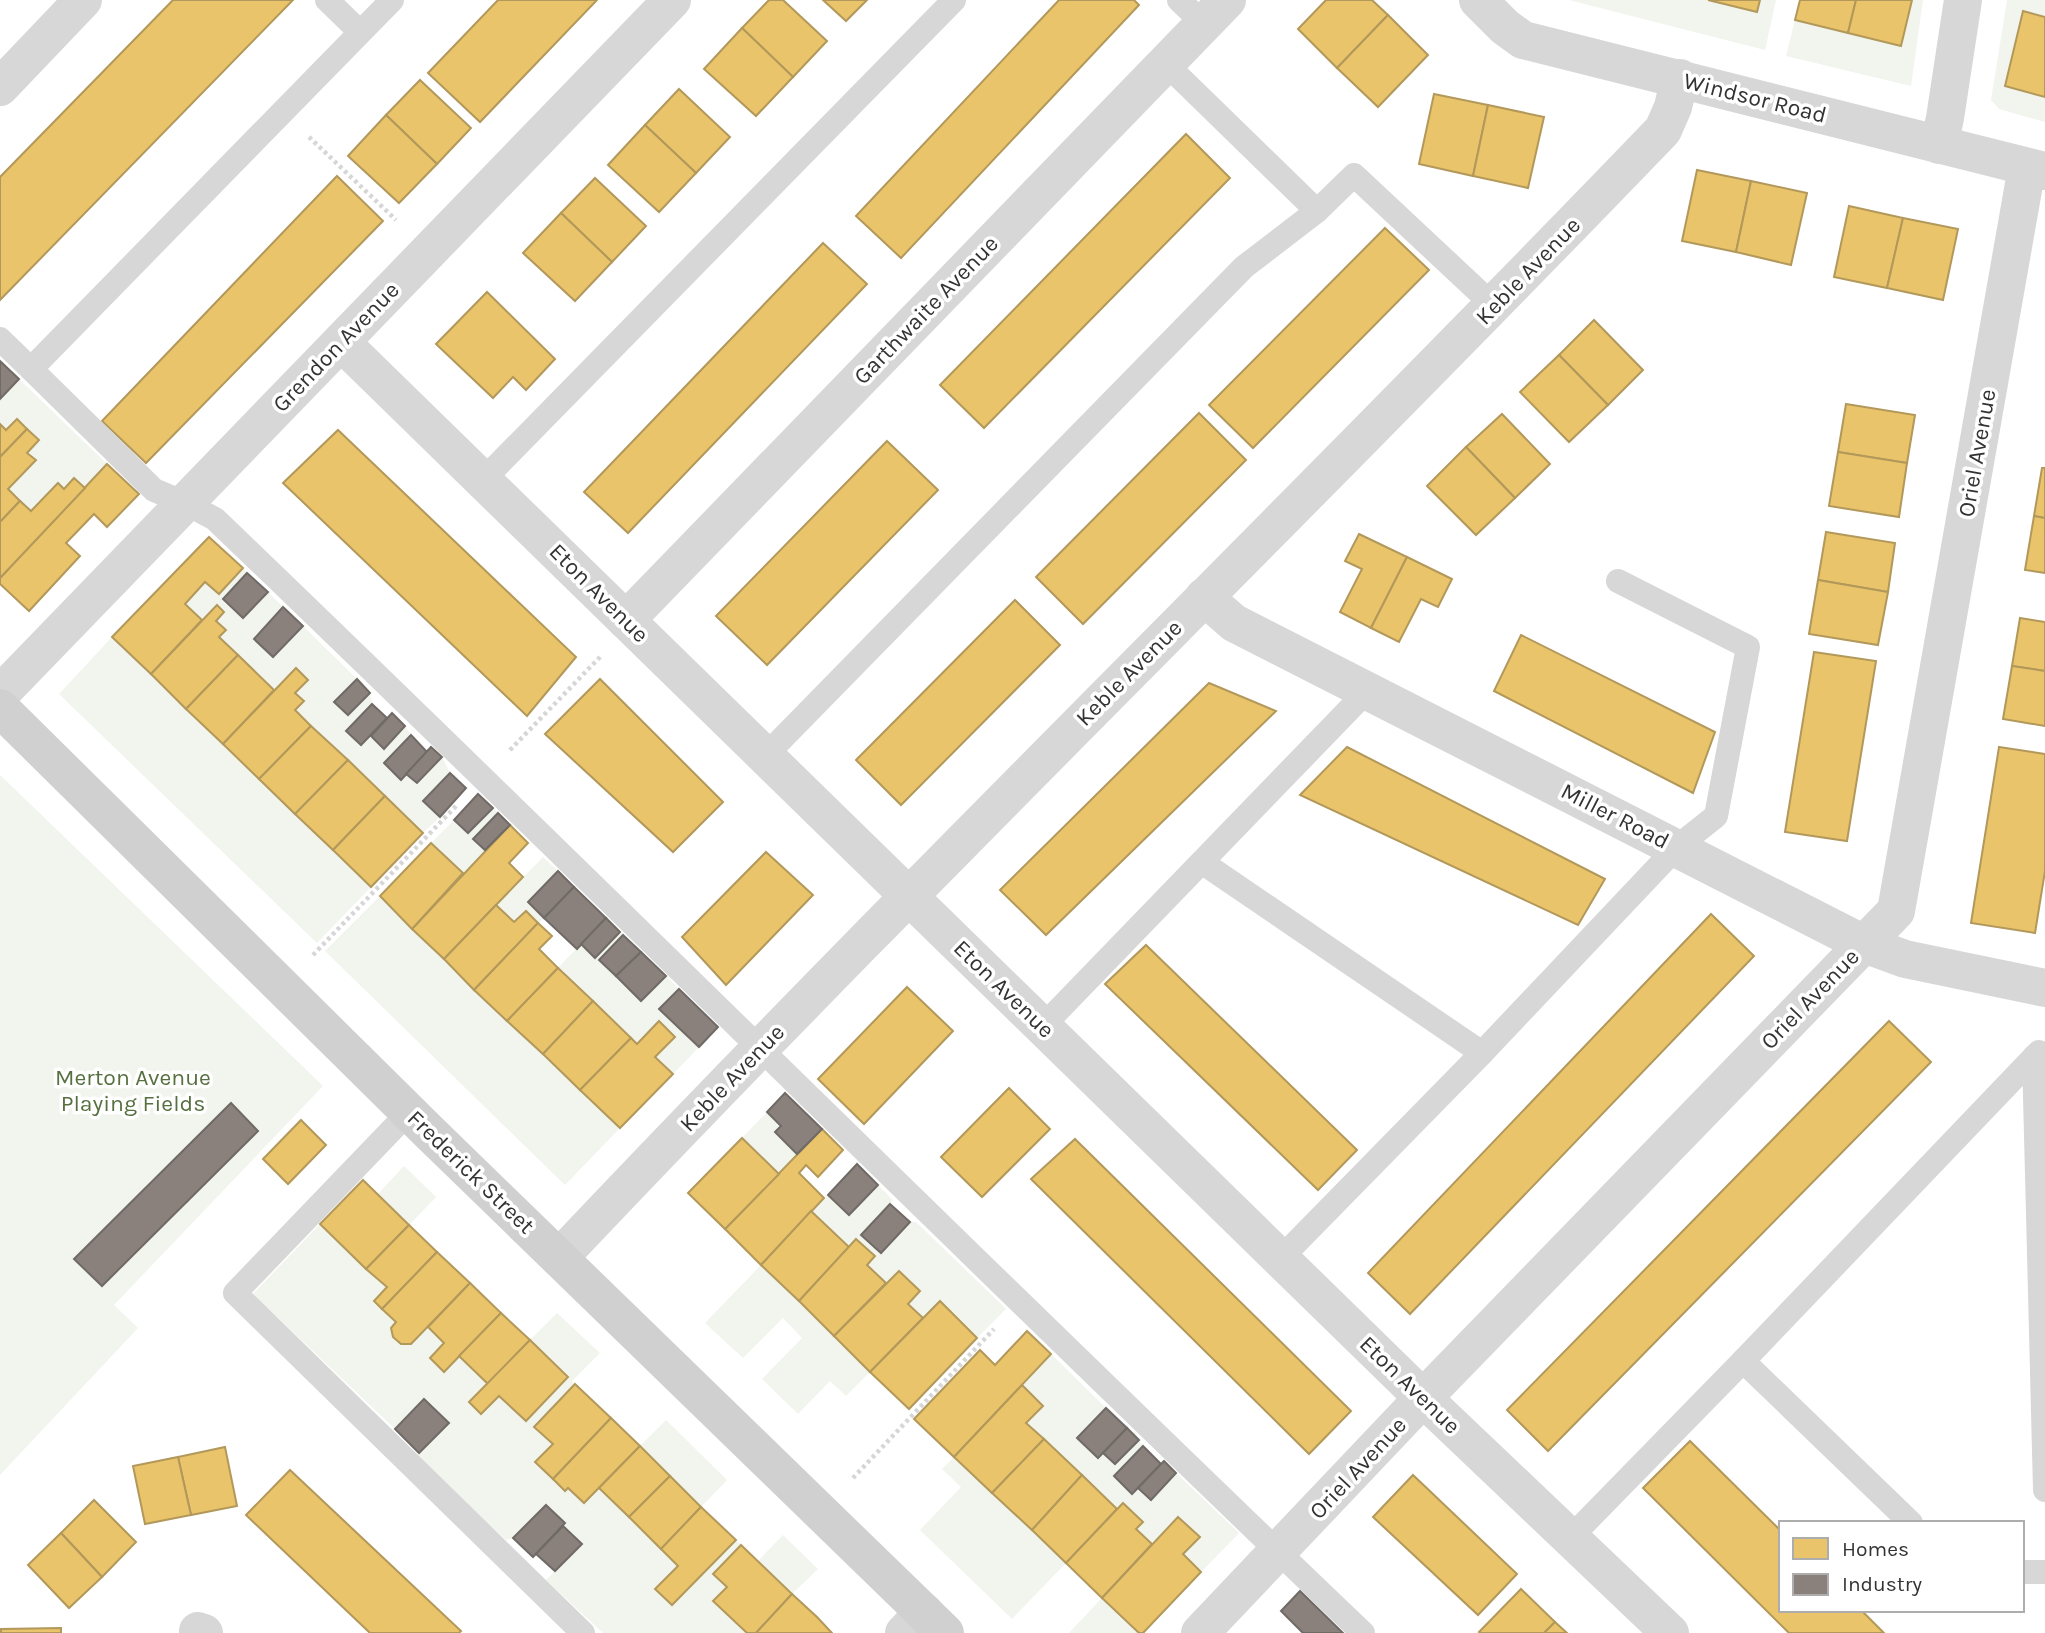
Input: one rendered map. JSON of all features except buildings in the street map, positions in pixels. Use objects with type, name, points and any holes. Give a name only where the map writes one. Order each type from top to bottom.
[{"type":"main road","name":"Frederick Street","points":[[0,708],[559,1258],[924,1626]]},
{"type":"street","points":[[0,87],[83,0]]},
{"type":"street","name":"Grendon Avenue","points":[[0,694],[672,0]]},
{"type":"street","name":"Windsor Road","points":[[1478,0],[1505,27],[1523,40],[2036,169]]},
{"type":"street","points":[[1939,145],[1963,0]]},
{"type":"street","name":"Garthwaite Avenue","points":[[626,620],[1165,63],[1204,8]]},
{"type":"street","name":"Keble Avenue","points":[[559,1258],[908,896],[1494,306],[1663,130],[1674,107],[1680,78]]},
{"type":"street","name":"Oriel Avenue","points":[[1200,1633],[1423,1398],[1896,911],[2036,169]]},
{"type":"street","name":"Eton Avenue","points":[[341,342],[1423,1398],[1670,1633]]},
{"type":"street","name":"Miller Road","points":[[1204,597],[1234,623],[1864,944],[1905,959],[2045,988]]},
{"type":"lane","points":[[327,0],[360,32]]},
{"type":"lane","points":[[31,369],[392,0]]},
{"type":"lane","points":[[484,479],[954,0]]},
{"type":"lane","points":[[1165,63],[1317,211]]},
{"type":"lane","points":[[764,757],[1244,267],[1317,211],[1354,175],[1494,306]]},
{"type":"lane","points":[[0,340],[154,490],[215,519],[484,777],[1020,1303],[1363,1633]]},
{"type":"lane","points":[[1281,1258],[1482,1053],[1677,847],[1716,816],[1748,647],[1618,582]]},
{"type":"lane","points":[[1042,1027],[1368,690]]},
{"type":"lane","points":[[1203,863],[1482,1053]]},
{"type":"lane","points":[[1571,1537],[2040,1051]]},
{"type":"lane","points":[[2040,1051],[2045,1490]]},
{"type":"lane","points":[[409,1112],[236,1293],[583,1633]]},
{"type":"lane","points":[[1743,1361],[1909,1521]]},
{"type":"lane","points":[[2024,1572],[2045,1572]]},
{"type":"path","points":[[282,112],[431,251]]},
{"type":"path","points":[[853,1478],[1020,1303]]},
{"type":"green space","points":[[1569,0],[1776,0],[1765,50]]},
{"type":"green space","points":[[1912,0],[1923,0],[1911,86],[1786,56],[1795,20],[1900,46]]},
{"type":"green space","points":[[2007,0],[2045,0],[2045,17],[2022,12],[2005,85],[2045,97],[2045,122],[1999,109],[1991,100]]},
{"type":"green space","points":[[19,379],[107,464],[85,488],[74,478],[64,489],[57,483],[31,511],[8,489],[35,460],[27,453],[39,440],[17,419],[6,430],[0,424],[0,399]]},
{"type":"green space","points":[[243,568],[247,573],[223,600],[243,618],[268,592],[283,607],[254,639],[273,657],[303,626],[357,679],[335,701],[347,715],[370,693],[372,704],[346,731],[361,745],[371,736],[384,748],[405,726],[411,735],[384,763],[400,779],[406,774],[417,783],[442,757],[450,773],[423,800],[440,817],[423,833],[295,710],[303,701],[295,693],[308,680],[296,668],[274,690],[219,637],[226,630],[216,621],[224,612],[216,606],[202,620],[185,604],[205,582],[219,594]]},
{"type":"green space","points":[[112,637],[371,887],[317,943],[59,694]]},
{"type":"green space","name":"Merton Avenue Playing Fields","points":[[0,775],[323,1086],[114,1305],[138,1328],[0,1475]]},
{"type":"green space","points":[[493,808],[498,813],[474,839],[485,850],[463,873],[431,843],[454,820],[468,833]]},
{"type":"green space","points":[[543,857],[558,871],[528,902],[544,918],[538,923],[526,911],[514,922],[496,905]]},
{"type":"green space","points":[[380,896],[620,1128],[565,1185],[325,951]]},
{"type":"green space","points":[[620,932],[623,935],[599,961],[641,1001],[666,976],[679,989],[660,1009],[699,1047],[673,1074],[655,1057],[675,1037],[660,1021],[637,1044],[558,968],[581,944],[595,957]]},
{"type":"green space","points":[[767,1112],[781,1126],[775,1132],[797,1154],[779,1174],[742,1138]]},
{"type":"green space","points":[[404,1166],[436,1197],[409,1225],[378,1194]]},
{"type":"green space","points":[[878,1185],[893,1200],[861,1235],[881,1253],[910,1222],[916,1222],[1006,1309],[977,1338],[940,1301],[923,1318],[908,1304],[920,1291],[899,1271],[886,1283],[867,1265],[875,1256],[857,1239],[849,1247],[811,1211],[828,1195],[849,1215]]},
{"type":"green space","points":[[320,1224],[387,1287],[374,1301],[396,1322],[428,1327],[444,1343],[430,1358],[444,1372],[459,1356],[488,1384],[470,1402],[481,1414],[499,1396],[526,1421],[568,1378],[530,1340],[557,1313],[600,1353],[572,1381],[575,1384],[535,1426],[553,1444],[536,1462],[565,1490],[568,1488],[584,1503],[599,1488],[678,1566],[655,1589],[672,1604],[736,1540],[741,1545],[713,1573],[727,1587],[714,1601],[747,1633],[603,1633],[546,1580],[582,1544],[546,1505],[513,1538],[506,1540],[418,1459],[419,1453],[448,1422],[424,1400],[395,1429],[253,1294]]},
{"type":"green space","points":[[761,1265],[870,1372],[846,1396],[830,1381],[798,1414],[762,1379],[802,1338],[783,1318],[743,1358],[705,1323]]},
{"type":"green space","points":[[1051,1354],[1106,1408],[1078,1437],[1098,1458],[1103,1453],[1115,1464],[1139,1440],[1143,1446],[1115,1476],[1133,1493],[1138,1488],[1151,1499],[1176,1473],[1239,1533],[1201,1572],[1183,1554],[1199,1537],[1179,1517],[1152,1544],[1136,1529],[1143,1521],[1123,1503],[1117,1509],[1026,1423],[1042,1406],[1022,1385]]},
{"type":"green space","points":[[666,1420],[727,1480],[701,1507],[640,1446]]},
{"type":"green space","points":[[954,1457],[1066,1563],[1012,1619],[920,1530],[961,1487],[942,1469]]},
{"type":"green space","points":[[783,1535],[818,1569],[792,1594],[758,1561]]},
{"type":"green space","points":[[1102,1598],[1139,1633],[1069,1633]]}]
